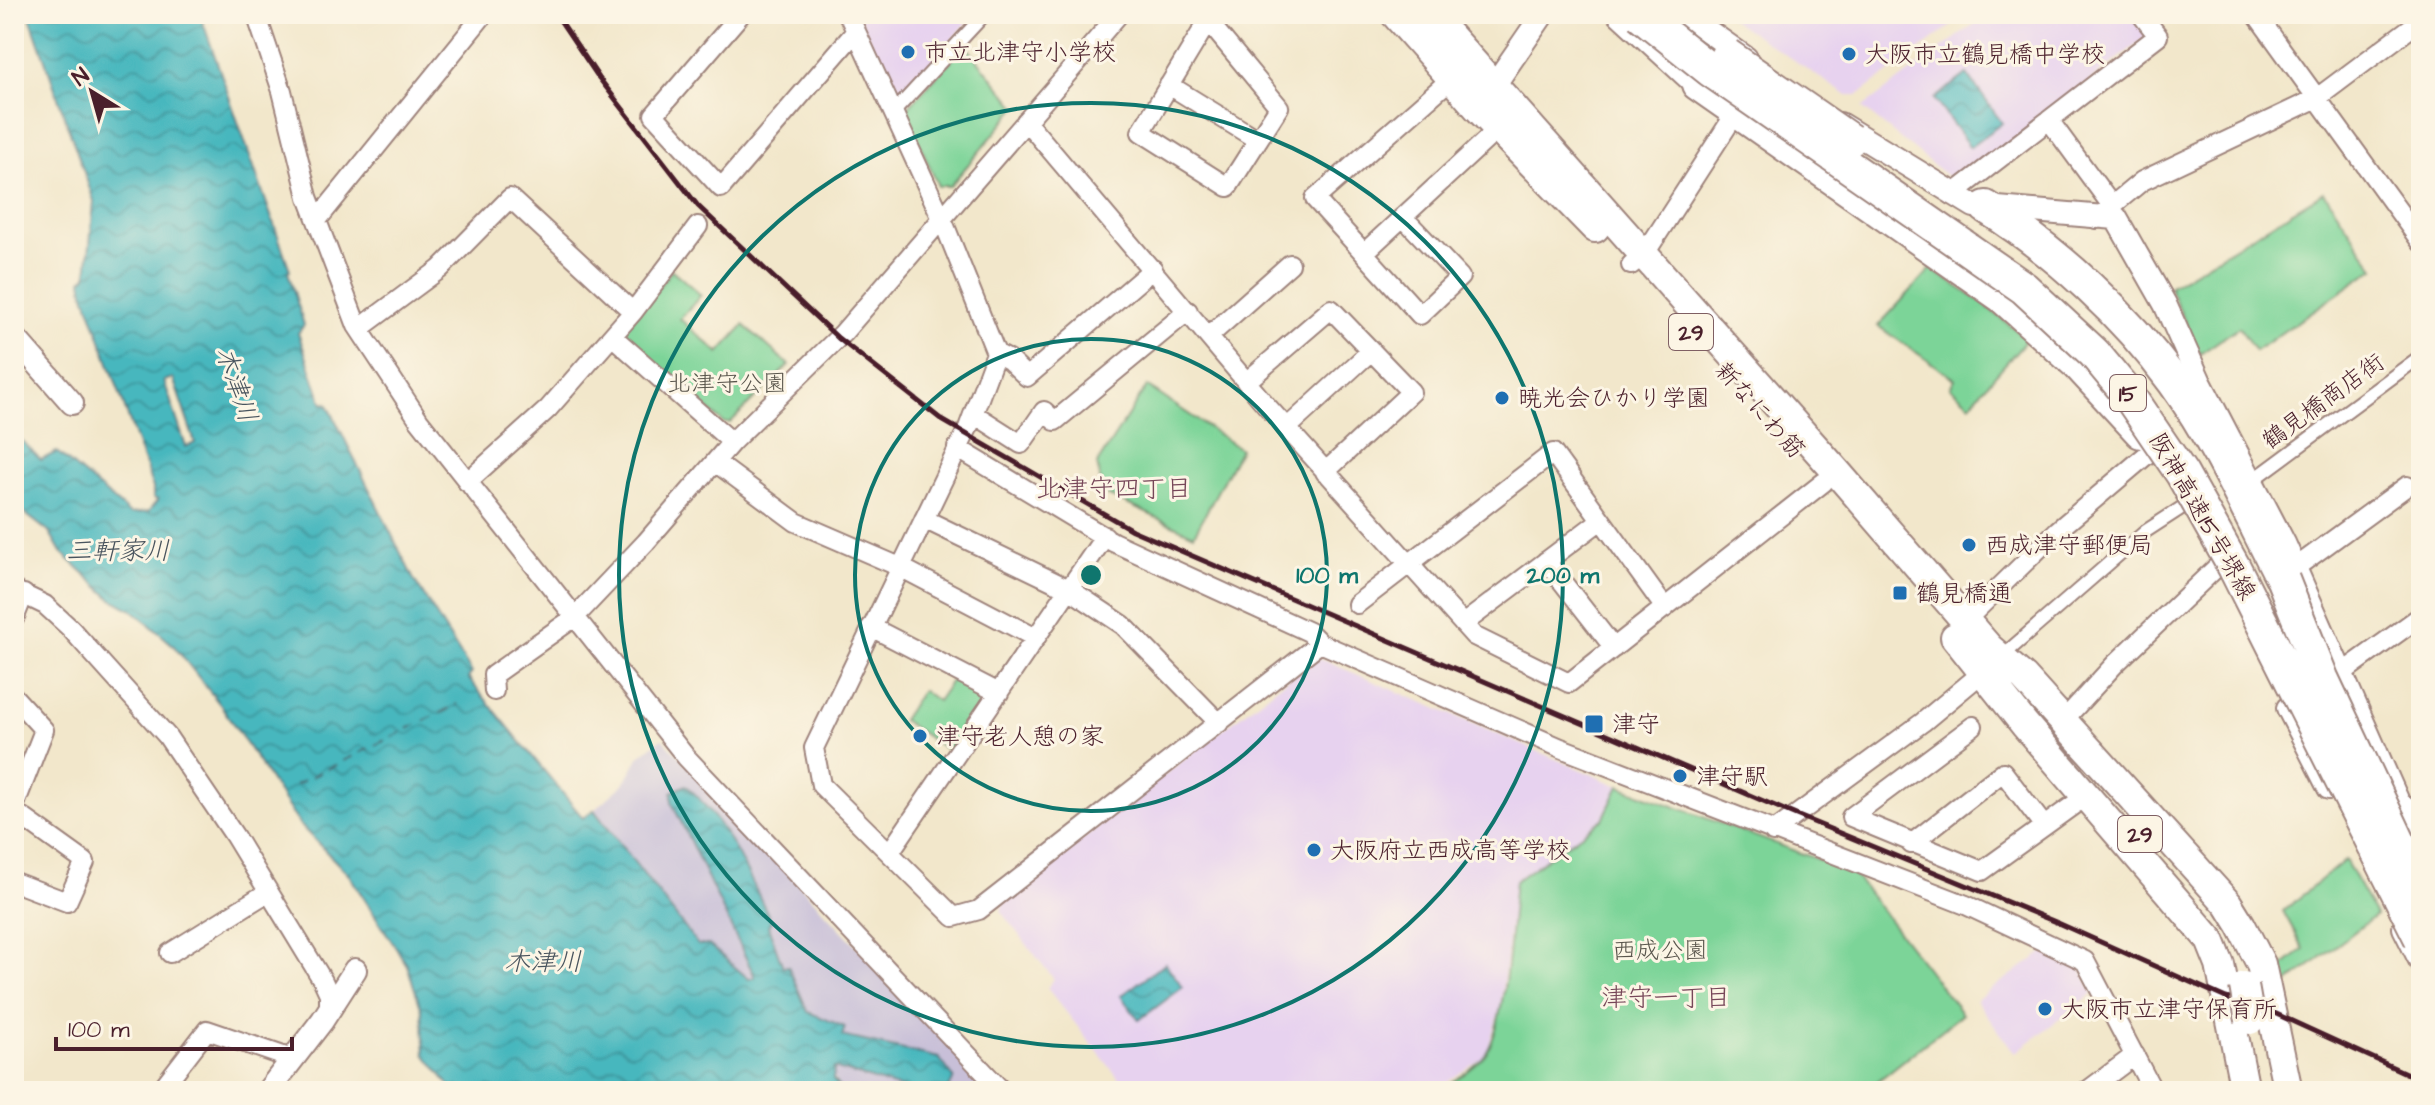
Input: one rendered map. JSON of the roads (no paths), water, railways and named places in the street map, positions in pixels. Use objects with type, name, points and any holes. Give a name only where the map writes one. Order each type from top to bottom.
[{"type":"highway","name":"阪神高速15号堺線","points":[[1640,14],[1710,70],[1983,256],[2036,298],[2094,353],[2154,429],[2421,939]]},
{"type":"highway","name":"阪神高速15号堺線","points":[[1673,14],[2036,271],[2072,303],[2143,380],[2198,459],[2239,530],[2421,890]]},
{"type":"highway","name":"15","points":[[1698,84],[1740,121],[1967,270],[2039,329],[2118,406],[2197,512]]},
{"type":"highway","name":"15","points":[[1986,207],[2022,230],[2112,312],[2174,383],[2216,451],[2283,580],[2322,678],[2421,890]]},
{"type":"main road","name":"新なにわ筋","points":[[1395,14],[1452,78],[1486,98],[1498,129],[1638,260],[1824,482],[1988,660],[2214,921],[2226,938],[2244,986],[2265,1091]]},
{"type":"main road","name":"新なにわ筋","points":[[1430,14],[1486,98],[1638,260],[1965,621],[1988,660]]},
{"type":"main road","points":[[1988,660],[2024,678],[2228,904],[2261,964],[2288,1091]]},
{"type":"main road","points":[[1988,660],[2086,796],[2210,940],[2220,965],[2245,1091]]},
{"type":"street","points":[[256,14],[282,91],[308,197],[359,329],[419,420],[686,757],[1002,1091]]},
{"type":"street","points":[[318,219],[484,14]]},
{"type":"street","points":[[741,14],[654,115],[721,188],[852,22],[943,221],[996,353],[1027,377],[1153,269]]},
{"type":"street","points":[[893,113],[985,14]]},
{"type":"street","points":[[494,691],[493,675],[575,617],[732,442],[838,338],[943,221],[1119,14]]},
{"type":"street","points":[[1486,98],[1543,14]]},
{"type":"street","points":[[1619,14],[1698,84]]},
{"type":"street","points":[[1684,14],[1838,123],[1952,195],[1986,207],[2104,212],[2116,218],[2165,304],[2200,382],[2295,568],[2399,804],[2400,831],[2421,875]]},
{"type":"street","points":[[1952,195],[2158,36],[2141,14]]},
{"type":"street","points":[[2256,14],[2421,242]]},
{"type":"street","points":[[1205,17],[1279,107],[1228,187],[1141,132],[1169,85],[1205,17]]},
{"type":"street","points":[[2104,212],[2142,181],[2317,98],[2421,20]]},
{"type":"street","points":[[1403,217],[1460,277],[1420,315],[1315,199],[1452,78]]},
{"type":"street","points":[[1169,85],[1258,140]]},
{"type":"street","points":[[2049,120],[2104,212]]},
{"type":"street","points":[[1026,121],[1246,382],[1474,636],[1569,683],[1824,482]]},
{"type":"street","points":[[1638,260],[1740,121],[2005,303],[2042,332],[2083,374],[2197,512],[2218,566],[2310,755],[2356,835],[2421,962]]},
{"type":"street","points":[[1364,253],[1498,129]]},
{"type":"street","points":[[359,329],[440,269],[510,198],[633,312]]},
{"type":"street","points":[[467,482],[548,409],[633,312],[698,226]]},
{"type":"street","points":[[1209,336],[1290,264]]},
{"type":"street","points":[[1246,382],[1331,309],[1411,392],[1325,472]]},
{"type":"street","points":[[974,414],[1021,444],[1044,411],[1055,421],[1188,311]]},
{"type":"street","points":[[612,336],[732,442]]},
{"type":"street","points":[[14,337],[72,403]]},
{"type":"street","points":[[1287,428],[1371,351]]},
{"type":"street","points":[[996,353],[974,414],[814,748],[821,785],[954,917],[970,913],[1320,643]]},
{"type":"street","name":"鶴見橋商店街","points":[[2252,481],[2421,356]]},
{"type":"street","points":[[957,448],[1105,536],[1309,632],[1320,643],[1561,748],[1966,905],[2085,961],[2153,1091]]},
{"type":"street","points":[[1965,621],[2058,530],[2150,452]]},
{"type":"street","points":[[1357,604],[1553,453],[1665,608]]},
{"type":"street","points":[[715,462],[796,522],[900,567],[1036,638]]},
{"type":"street","points":[[2295,568],[2407,486]]},
{"type":"street","points":[[1773,832],[1923,722],[1988,660],[2146,531],[2197,512]]},
{"type":"street","points":[[924,519],[1069,589],[1123,625],[1219,723]]},
{"type":"street","points":[[1463,624],[1601,520]]},
{"type":"street","points":[[890,852],[1105,536]]},
{"type":"street","points":[[1546,561],[1614,648]]},
{"type":"street","points":[[2062,722],[2115,664],[2218,566]]},
{"type":"street","points":[[14,619],[19,592],[45,605],[89,647],[167,736],[323,981],[329,994],[329,1010]]},
{"type":"street","points":[[2342,673],[2421,616]]},
{"type":"street","points":[[871,627],[999,693]]},
{"type":"street","points":[[14,697],[44,730],[14,809],[85,862],[67,902],[14,882]]},
{"type":"street","points":[[1973,726],[1851,817],[1982,871],[2086,796]]},
{"type":"street","points":[[1911,844],[2003,772],[2044,826]]},
{"type":"street","points":[[2356,835],[2399,804]]},
{"type":"street","points":[[2399,804],[2411,811],[2421,827]]},
{"type":"street","points":[[170,953],[268,892]]},
{"type":"street","points":[[268,1091],[355,970]]},
{"type":"street","points":[[160,1091],[207,1030],[292,1059]]},
{"type":"street","points":[[2087,1091],[2135,1055]]},
{"type":"water","name":"木津川","points":[[29,14],[200,14],[290,270],[288,272],[304,325],[298,333],[323,404],[327,403],[413,578],[472,673],[468,678],[583,818],[594,810],[698,945],[709,945],[749,979],[755,977],[672,803],[672,792],[686,785],[724,831],[744,867],[771,921],[768,926],[783,967],[788,966],[808,1012],[845,1027],[842,1036],[939,1058],[954,1078],[949,1088],[911,1091],[834,1068],[833,1080],[842,1091],[454,1091],[425,1054],[422,1011],[407,965],[349,875],[300,825],[222,707],[173,645],[134,611],[112,599],[61,552],[50,533],[14,505],[18,485],[14,482],[14,433],[41,460],[57,452],[130,514],[148,512],[158,500],[153,498],[153,488],[84,292],[82,280],[87,276],[94,201]],"holes":[[[173,378],[195,443],[186,447],[164,381]]]},
{"type":"water","points":[[1967,74],[2002,123],[1970,147],[1934,99]]},
{"type":"water","points":[[1165,963],[1183,987],[1139,1020],[1121,996]]},
{"type":"railway","points":[[556,14],[599,78],[698,206],[838,338],[942,420],[1132,530],[1796,815],[2058,923],[2226,998],[2272,1012],[2421,1080]]},
{"type":"place","name":"市立北津守小学校","points":[[908,52]]},
{"type":"place","name":"大阪市立鶴見橋中学校","points":[[1849,54]]},
{"type":"place","name":"暁光会ひかり学園","points":[[1502,398]]},
{"type":"place","name":"西成津守郵便局","points":[[1969,545]]},
{"type":"place","name":"鶴見橋通","points":[[1900,593]]},
{"type":"place","name":"津守","points":[[1594,724]]},
{"type":"place","name":"津守老人憩の家","points":[[920,736]]},
{"type":"place","name":"津守駅","points":[[1680,776]]},
{"type":"place","name":"大阪府立西成高等学校","points":[[1314,850]]},
{"type":"place","name":"大阪市立津守保育所","points":[[2045,1009]]},
{"type":"district","name":"北津守四丁目","points":[[1114,488]]},
{"type":"district","name":"津守一丁目","points":[[1666,997]]},
{"type":"park label","name":"北津守公園","points":[[727,383]]},
{"type":"park label","name":"西成公園","points":[[1660,950]]},
{"type":"water label","name":"三軒家川","points":[[118,550]]}]
